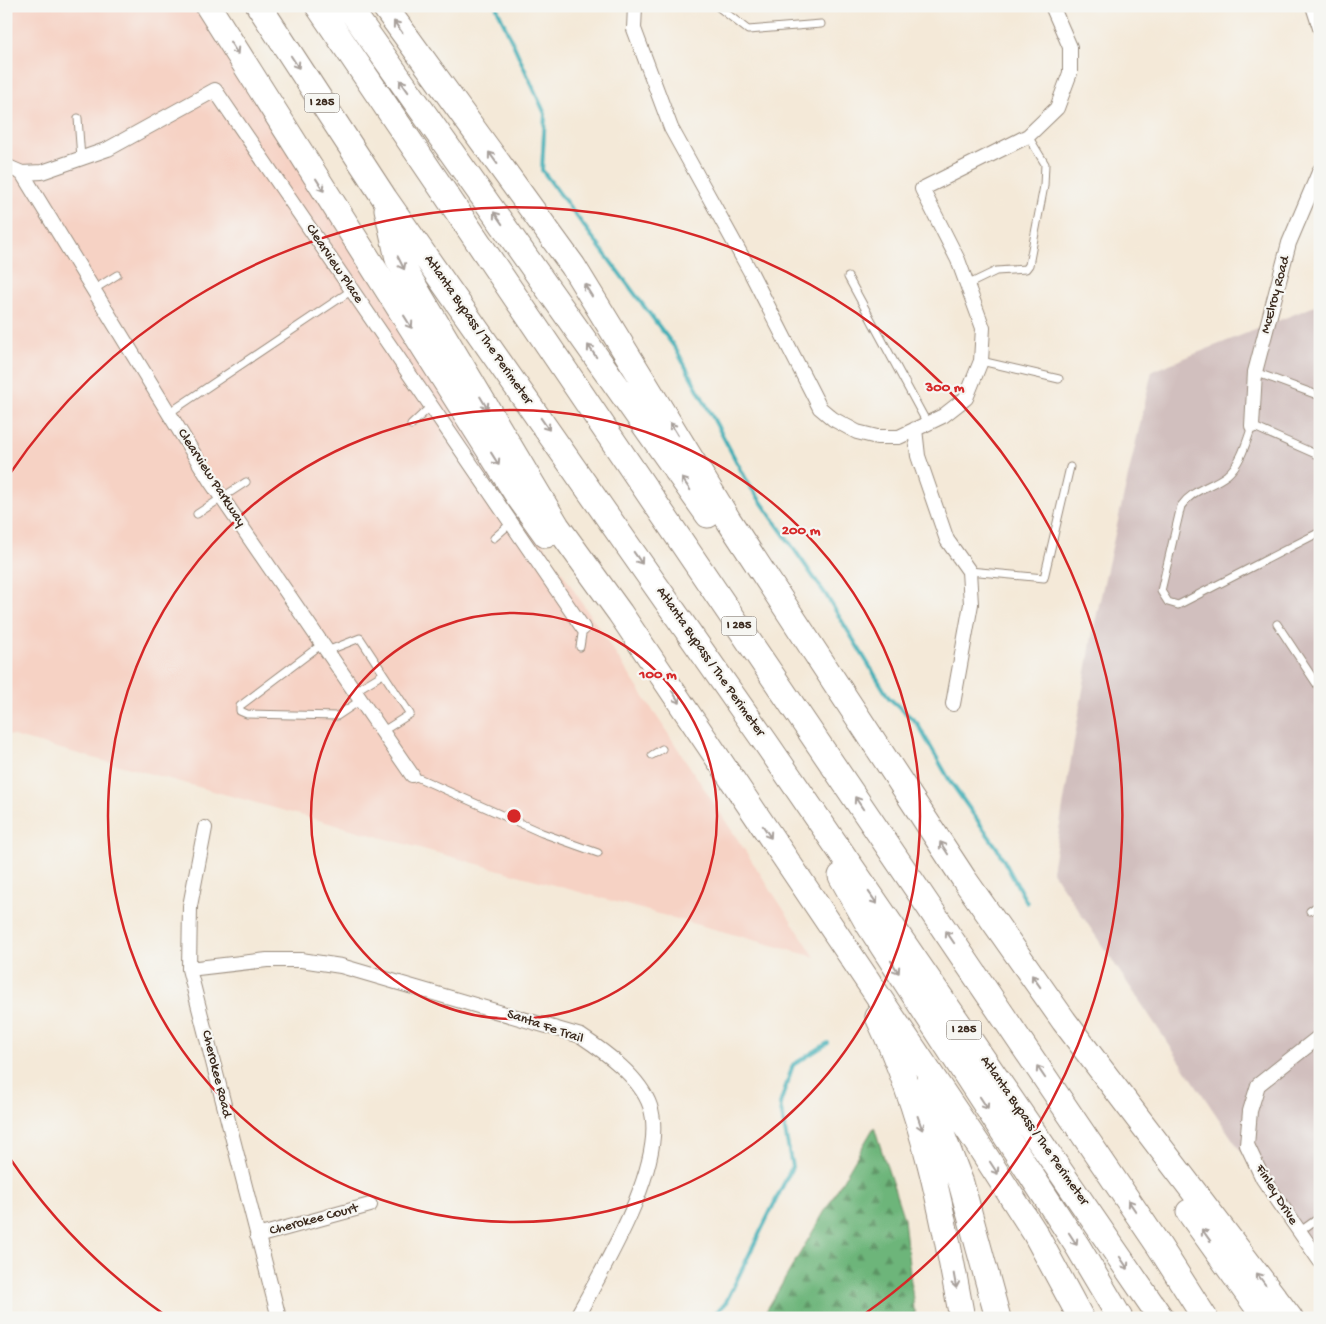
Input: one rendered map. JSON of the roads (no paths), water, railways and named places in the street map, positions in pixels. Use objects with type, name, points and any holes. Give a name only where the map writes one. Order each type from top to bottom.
[{"type":"highway","points":[[208,6],[518,496],[555,548],[597,593],[620,613]]},
{"type":"highway","name":"Atlanta Bypass / The Perimeter","points":[[259,6],[385,199],[766,743],[1161,1318]]},
{"type":"highway","name":"I 285","points":[[318,6],[1159,1246],[1205,1318]]},
{"type":"highway","points":[[348,6],[780,616],[870,735]]},
{"type":"highway","points":[[384,6],[573,266],[729,521],[964,879],[1064,1021],[1290,1318]]},
{"type":"highway","points":[[385,199],[398,259],[557,526],[620,613],[879,996],[1035,1233],[1081,1318]]},
{"type":"highway","points":[[766,743],[868,924],[1078,1247],[1120,1318]]},
{"type":"highway","points":[[836,934],[884,1030],[923,1131],[943,1216],[962,1318]]},
{"type":"highway","points":[[879,996],[925,1090],[946,1139],[961,1183],[998,1318]]},
{"type":"highway","points":[[1064,1021],[1170,1186],[1265,1318]]},
{"type":"highway","points":[[1159,1246],[1213,1318]]},
{"type":"street","points":[[635,6],[634,29],[670,128],[750,271],[820,408],[833,419],[857,432],[877,437],[899,437],[943,416],[966,398],[981,361],[983,328],[958,260],[922,189],[1028,136],[1057,108],[1070,73],[1070,47],[1052,6]]},
{"type":"street","points":[[1313,6],[1320,28]]},
{"type":"street","name":"Clearview Place","points":[[6,166],[22,173],[42,172],[108,149],[215,90],[583,628]]},
{"type":"street","name":"McElroy Road","points":[[1252,426],[1255,372],[1289,243],[1320,170]]},
{"type":"street","name":"Clearview Parkway","points":[[22,173],[222,498],[412,775]]},
{"type":"street","points":[[921,426],[918,456],[947,540],[969,571],[971,604],[953,704]]},
{"type":"street","name":"Cherokee Road","points":[[205,828],[190,906],[190,969],[279,1318]]},
{"type":"street","name":"Santa Fe Trail","points":[[190,969],[268,960],[301,960],[341,966],[581,1036],[611,1057],[635,1082],[650,1106],[653,1130],[650,1160],[637,1197],[576,1318]]},
{"type":"street","name":"Finley Drive","points":[[1320,1036],[1258,1085],[1250,1111],[1247,1145],[1263,1179],[1320,1260]]},
{"type":"street","name":"Cherokee Court","points":[[257,1236],[370,1205]]},
{"type":"lane","points":[[717,6],[748,30],[821,24]]},
{"type":"lane","points":[[78,118],[81,158]]},
{"type":"lane","points":[[967,285],[996,271],[1026,269],[1030,265],[1044,186],[1045,164],[1028,136]]},
{"type":"lane","points":[[94,290],[117,275]]},
{"type":"lane","points":[[848,276],[921,426]]},
{"type":"lane","points":[[169,413],[352,290]]},
{"type":"lane","points":[[981,361],[1059,378]]},
{"type":"lane","points":[[1255,372],[1320,396]]},
{"type":"lane","points":[[411,425],[431,406]]},
{"type":"lane","points":[[1320,456],[1252,426],[1241,457],[1227,475],[1189,494],[1181,506],[1160,591],[1168,602],[1178,605],[1320,532]]},
{"type":"lane","points":[[969,571],[1044,578],[1070,467]]},
{"type":"lane","points":[[197,514],[246,482]]},
{"type":"lane","points":[[494,538],[511,523]]},
{"type":"lane","points":[[1277,624],[1320,689]]},
{"type":"lane","points":[[580,647],[583,628]]},
{"type":"lane","points":[[383,674],[337,716],[247,714],[240,710],[240,706],[325,647],[360,638],[410,714],[383,732]]},
{"type":"lane","points":[[652,755],[662,749]]},
{"type":"lane","points":[[412,775],[542,834],[598,852]]},
{"type":"lane","points":[[1310,911],[1320,904]]},
{"type":"lane","points":[[1299,1232],[1320,1217]]},
{"type":"waterway","points":[[496,6],[545,114],[542,170],[676,349],[748,483],[826,595],[889,698],[917,723],[950,781],[997,848],[1027,903]]},
{"type":"waterway","points":[[710,1318],[725,1304],[792,1167],[780,1104],[793,1065],[828,1043]]}]
